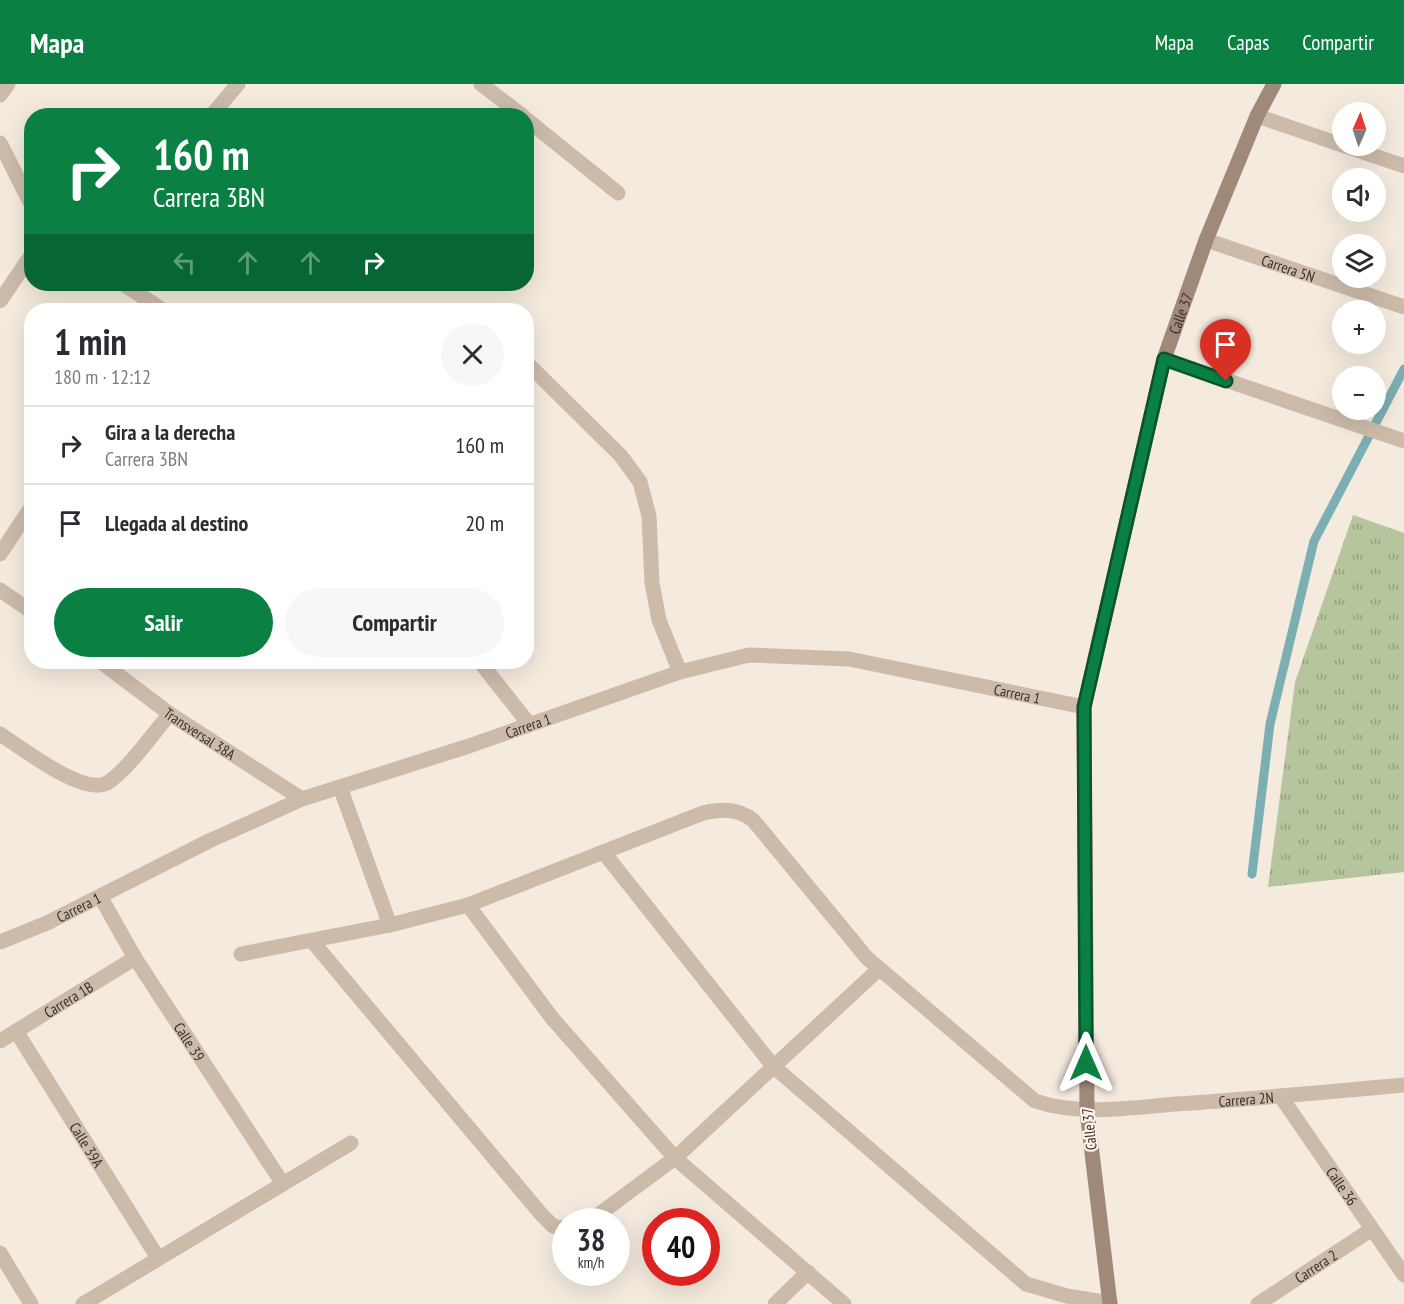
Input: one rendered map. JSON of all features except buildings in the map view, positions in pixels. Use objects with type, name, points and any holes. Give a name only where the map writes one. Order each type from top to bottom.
[{"type":"street","points":[[0,94],[8,84]]},
{"type":"street","points":[[218,108],[238,84]]},
{"type":"street","points":[[481,84],[512,108]]},
{"type":"street","name":"Calle 37","points":[[1110,1303],[1087,1110],[1084,707],[1164,359],[1206,240],[1257,116],[1274,84]]},
{"type":"street","points":[[1257,116],[1332,141]]},
{"type":"street","points":[[534,125],[618,193]]},
{"type":"street","points":[[0,142],[24,190]]},
{"type":"street","points":[[1375,156],[1404,166]]},
{"type":"street","name":"Carrera 5N","points":[[1206,240],[1404,307]]},
{"type":"street","points":[[0,301],[24,266]]},
{"type":"street","points":[[133,291],[150,303]]},
{"type":"street","points":[[1164,359],[1404,441]]},
{"type":"street","points":[[534,370],[621,456],[640,482],[649,516],[652,583],[659,620],[680,672]]},
{"type":"street","points":[[0,555],[24,518]]},
{"type":"street","points":[[0,590],[24,606]]},
{"type":"street","name":"Carrera 1","points":[[0,942],[47,923],[209,841],[302,799],[680,672],[749,655],[849,659],[1084,707]]},
{"type":"street","name":"Transversal 38A","points":[[110,669],[170,714],[302,799]]},
{"type":"street","points":[[486,669],[529,724]]},
{"type":"street","points":[[0,734],[79,783],[98,786],[106,783],[120,771],[170,714]]},
{"type":"street","points":[[340,787],[390,925]]},
{"type":"street","name":"Carrera 2N","points":[[241,954],[390,925],[468,905],[605,854],[703,813],[728,810],[744,813],[753,820],[867,958],[1023,1094],[1049,1106],[1087,1110],[1281,1097],[1404,1084]]},
{"type":"street","points":[[605,854],[773,1066],[1026,1284],[1067,1296],[1110,1303]]},
{"type":"street","name":"Calle 39","points":[[100,896],[135,957],[283,1184]]},
{"type":"street","points":[[468,905],[552,1018],[675,1158],[844,1304]]},
{"type":"street","points":[[312,940],[552,1225]]},
{"type":"street","name":"Carrera 1B","points":[[0,1041],[135,957]]},
{"type":"street","points":[[608,1208],[675,1158],[879,969]]},
{"type":"street","name":"Calle 39A","points":[[16,1031],[158,1258]]},
{"type":"street","name":"Calle 36","points":[[1281,1097],[1404,1275]]},
{"type":"street","points":[[83,1304],[351,1143]]},
{"type":"street","name":"Carrera 2","points":[[1258,1304],[1372,1229]]},
{"type":"street","points":[[0,1253],[31,1304]]},
{"type":"street","points":[[775,1304],[808,1272]]},
{"type":"green space","points":[[1353,515],[1404,533],[1404,872],[1268,887],[1295,682]]},
{"type":"waterway","points":[[1252,874],[1270,724],[1314,541],[1404,369]]},
{"type":"route","points":[[1086,1063],[1084,707],[1164,359],[1226,381]]}]
